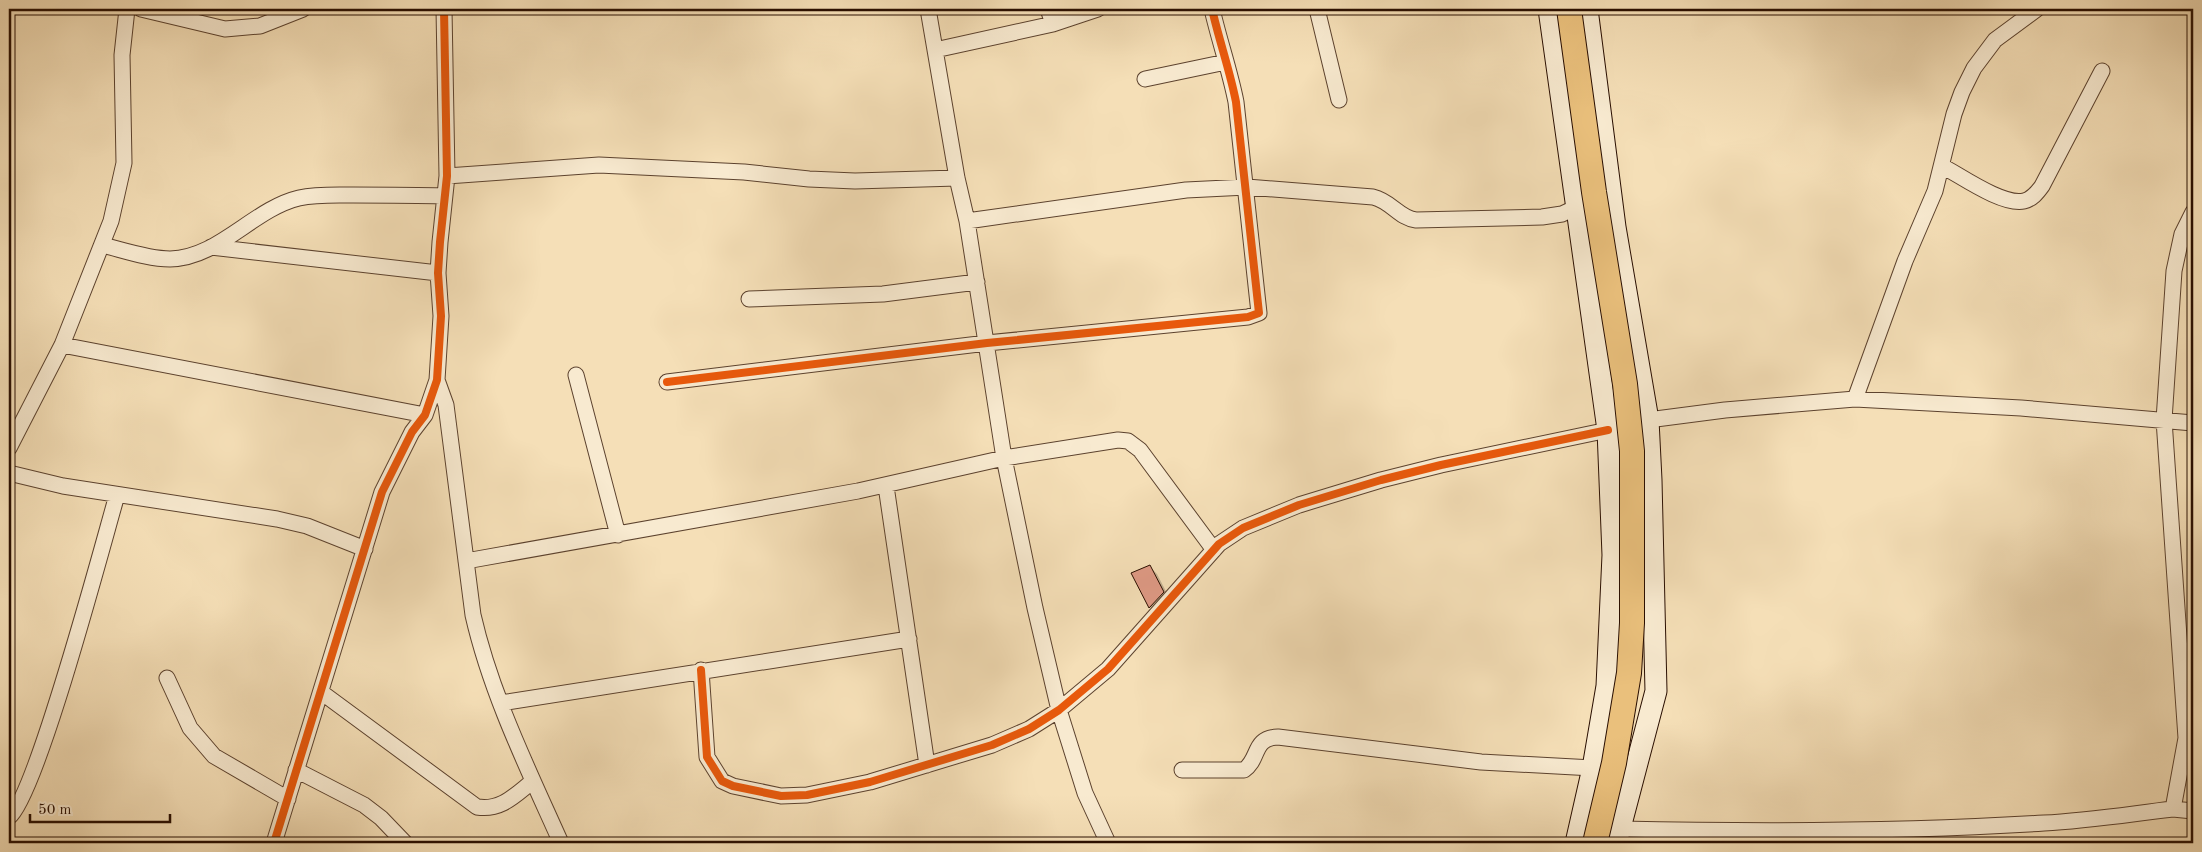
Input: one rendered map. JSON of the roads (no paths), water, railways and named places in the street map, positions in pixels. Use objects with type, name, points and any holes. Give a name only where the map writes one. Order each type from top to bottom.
[{"type":"main road","points":[[1569,9],[1593,183],[1625,384],[1632,451],[1632,623],[1629,673],[1614,764],[1595,843]]},
{"type":"street","points":[[9,448],[62,345],[111,221],[124,163],[122,55],[127,9]]},
{"type":"street","points":[[141,9],[225,29],[252,27],[270,16],[303,9]]},
{"type":"street","points":[[274,843],[382,492],[412,432],[425,415],[437,380],[441,316],[438,274],[447,176],[444,9]]},
{"type":"street","points":[[928,9],[957,178],[967,221],[1004,458],[1059,710],[1085,793],[1108,843]]},
{"type":"street","points":[[1048,9],[1053,24]]},
{"type":"street","points":[[935,50],[1053,24],[1098,9]]},
{"type":"street","points":[[667,382],[987,343],[1255,315],[1259,313],[1260,307],[1247,187],[1236,102],[1212,9]]},
{"type":"street","points":[[1317,9],[1339,100]]},
{"type":"street","points":[[1549,9],[1608,430],[1612,555],[1606,686],[1594,768],[1576,843]]},
{"type":"street","points":[[1587,9],[1615,227],[1648,420],[1656,691],[1618,836],[1707,831],[1912,829],[2046,823],[2172,809],[2193,811]]},
{"type":"street","points":[[1854,399],[1905,261],[1930,204],[1942,166],[1954,114],[1974,68],[1995,40],[2037,9]]},
{"type":"street","points":[[1145,79],[1226,62]]},
{"type":"street","points":[[1942,166],[2006,200],[2018,202],[2031,198],[2042,186],[2102,71]]},
{"type":"street","points":[[447,176],[599,165],[744,172],[809,180],[855,181],[957,178]]},
{"type":"street","points":[[967,221],[1186,190],[1247,187],[1373,197],[1388,202],[1405,217],[1416,220],[1542,217],[1562,214],[1578,207]]},
{"type":"street","points":[[102,245],[168,259],[194,255],[211,247],[281,204],[299,198],[339,195],[444,196]]},
{"type":"street","points":[[2172,809],[2184,756],[2189,718],[2164,420],[2174,271],[2182,234],[2193,212]]},
{"type":"street","points":[[211,247],[438,274]]},
{"type":"street","points":[[749,299],[883,294],[977,282]]},
{"type":"street","points":[[62,345],[425,415]]},
{"type":"street","points":[[576,375],[618,535]]},
{"type":"street","points":[[437,380],[446,404],[473,615],[480,648],[533,781],[561,843]]},
{"type":"street","points":[[1648,420],[1734,409],[1854,399],[2021,408],[2193,423]]},
{"type":"street","points":[[700,670],[707,757],[722,781],[733,786],[780,796],[806,796],[870,782],[1011,737],[1059,710],[1108,670],[1214,550],[1230,536],[1256,522],[1337,494],[1441,465],[1608,430]]},
{"type":"street","points":[[466,561],[886,486],[1004,458],[1105,440],[1128,441],[1140,450],[1214,550]]},
{"type":"street","points":[[9,473],[46,484],[285,521],[333,535],[365,549]]},
{"type":"street","points":[[886,486],[910,639],[927,765]]},
{"type":"street","points":[[9,817],[19,804],[29,784],[50,722],[117,494]]},
{"type":"street","points":[[501,703],[700,670],[910,639]]},
{"type":"street","points":[[1608,660],[1655,660]]},
{"type":"street","points":[[167,678],[190,728],[214,756],[288,799]]},
{"type":"street","points":[[321,692],[477,807],[488,809],[502,805],[533,781]]},
{"type":"street","points":[[1182,770],[1244,770],[1249,766],[1263,740],[1278,737],[1481,762],[1594,768]]},
{"type":"street","points":[[296,770],[358,802],[380,818],[404,843]]}]
